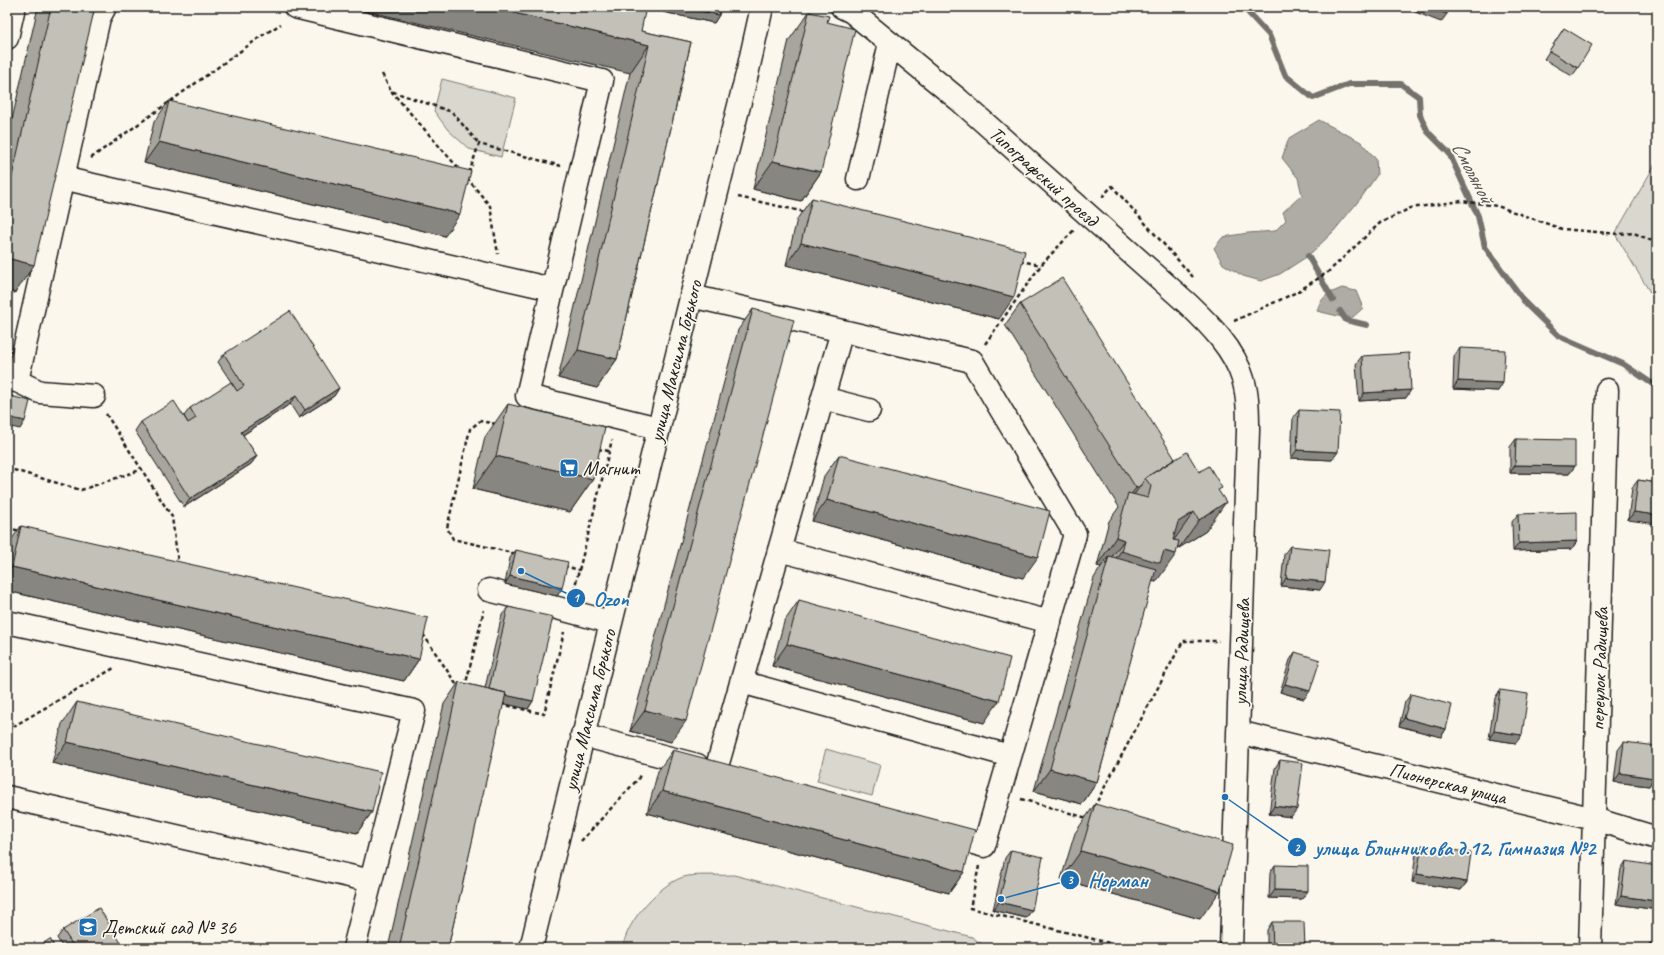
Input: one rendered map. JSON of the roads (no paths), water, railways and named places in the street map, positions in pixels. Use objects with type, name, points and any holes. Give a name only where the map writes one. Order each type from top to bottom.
[{"type":"street","points":[[7,38],[14,7]]},
{"type":"street","points":[[94,396],[40,392],[12,381],[62,178],[99,18],[105,7]]},
{"type":"street","points":[[295,7],[602,81],[527,396],[658,428]]},
{"type":"street","name":"улица Максима Горького","points":[[530,948],[748,70],[762,7]]},
{"type":"street","name":"Типографский проезд","points":[[842,7],[852,12],[965,106],[1188,304],[1218,336],[1233,358]]},
{"type":"street","points":[[858,179],[890,43]]},
{"type":"street","points":[[62,178],[552,289]]},
{"type":"street","points":[[691,296],[972,361],[1075,534],[984,846],[922,829]]},
{"type":"street","points":[[582,735],[724,772],[741,682],[842,331]]},
{"type":"street","name":"улица Радищева","points":[[1232,948],[1248,431],[1247,401],[1243,378],[1233,358]]},
{"type":"street","name":"переулок Радищева","points":[[1590,948],[1607,390]]},
{"type":"street","points":[[823,398],[869,410]]},
{"type":"street","points":[[779,550],[1050,622]]},
{"type":"street","points":[[489,590],[610,622]]},
{"type":"street","points":[[7,622],[414,711],[354,948]]},
{"type":"street","points":[[741,682],[1010,756]]},
{"type":"street","name":"Пионерская улица","points":[[1238,732],[1594,819],[1657,838]]},
{"type":"street","points":[[7,797],[371,880]]},
{"type":"waterway","name":"Смоляной","points":[[1243,7],[1269,35],[1285,75],[1313,98],[1349,84],[1401,84],[1419,97],[1420,115],[1428,132],[1449,153],[1478,216],[1485,247],[1527,305],[1559,336],[1623,364],[1657,387]]},
{"type":"waterway","points":[[1308,256],[1333,300]]},
{"type":"waterway","points":[[1340,311],[1346,320],[1367,325]]},
{"type":"place","name":"Магнит","points":[[569,468]]},
{"type":"place","name":"Ozon","points":[[521,571]]},
{"type":"place","name":"улица Блинникова д.12, Гимназия №2","points":[[1225,797]]},
{"type":"place","name":"Норман","points":[[1001,899]]},
{"type":"place","name":"Детский сад № 36","points":[[88,927]]}]
